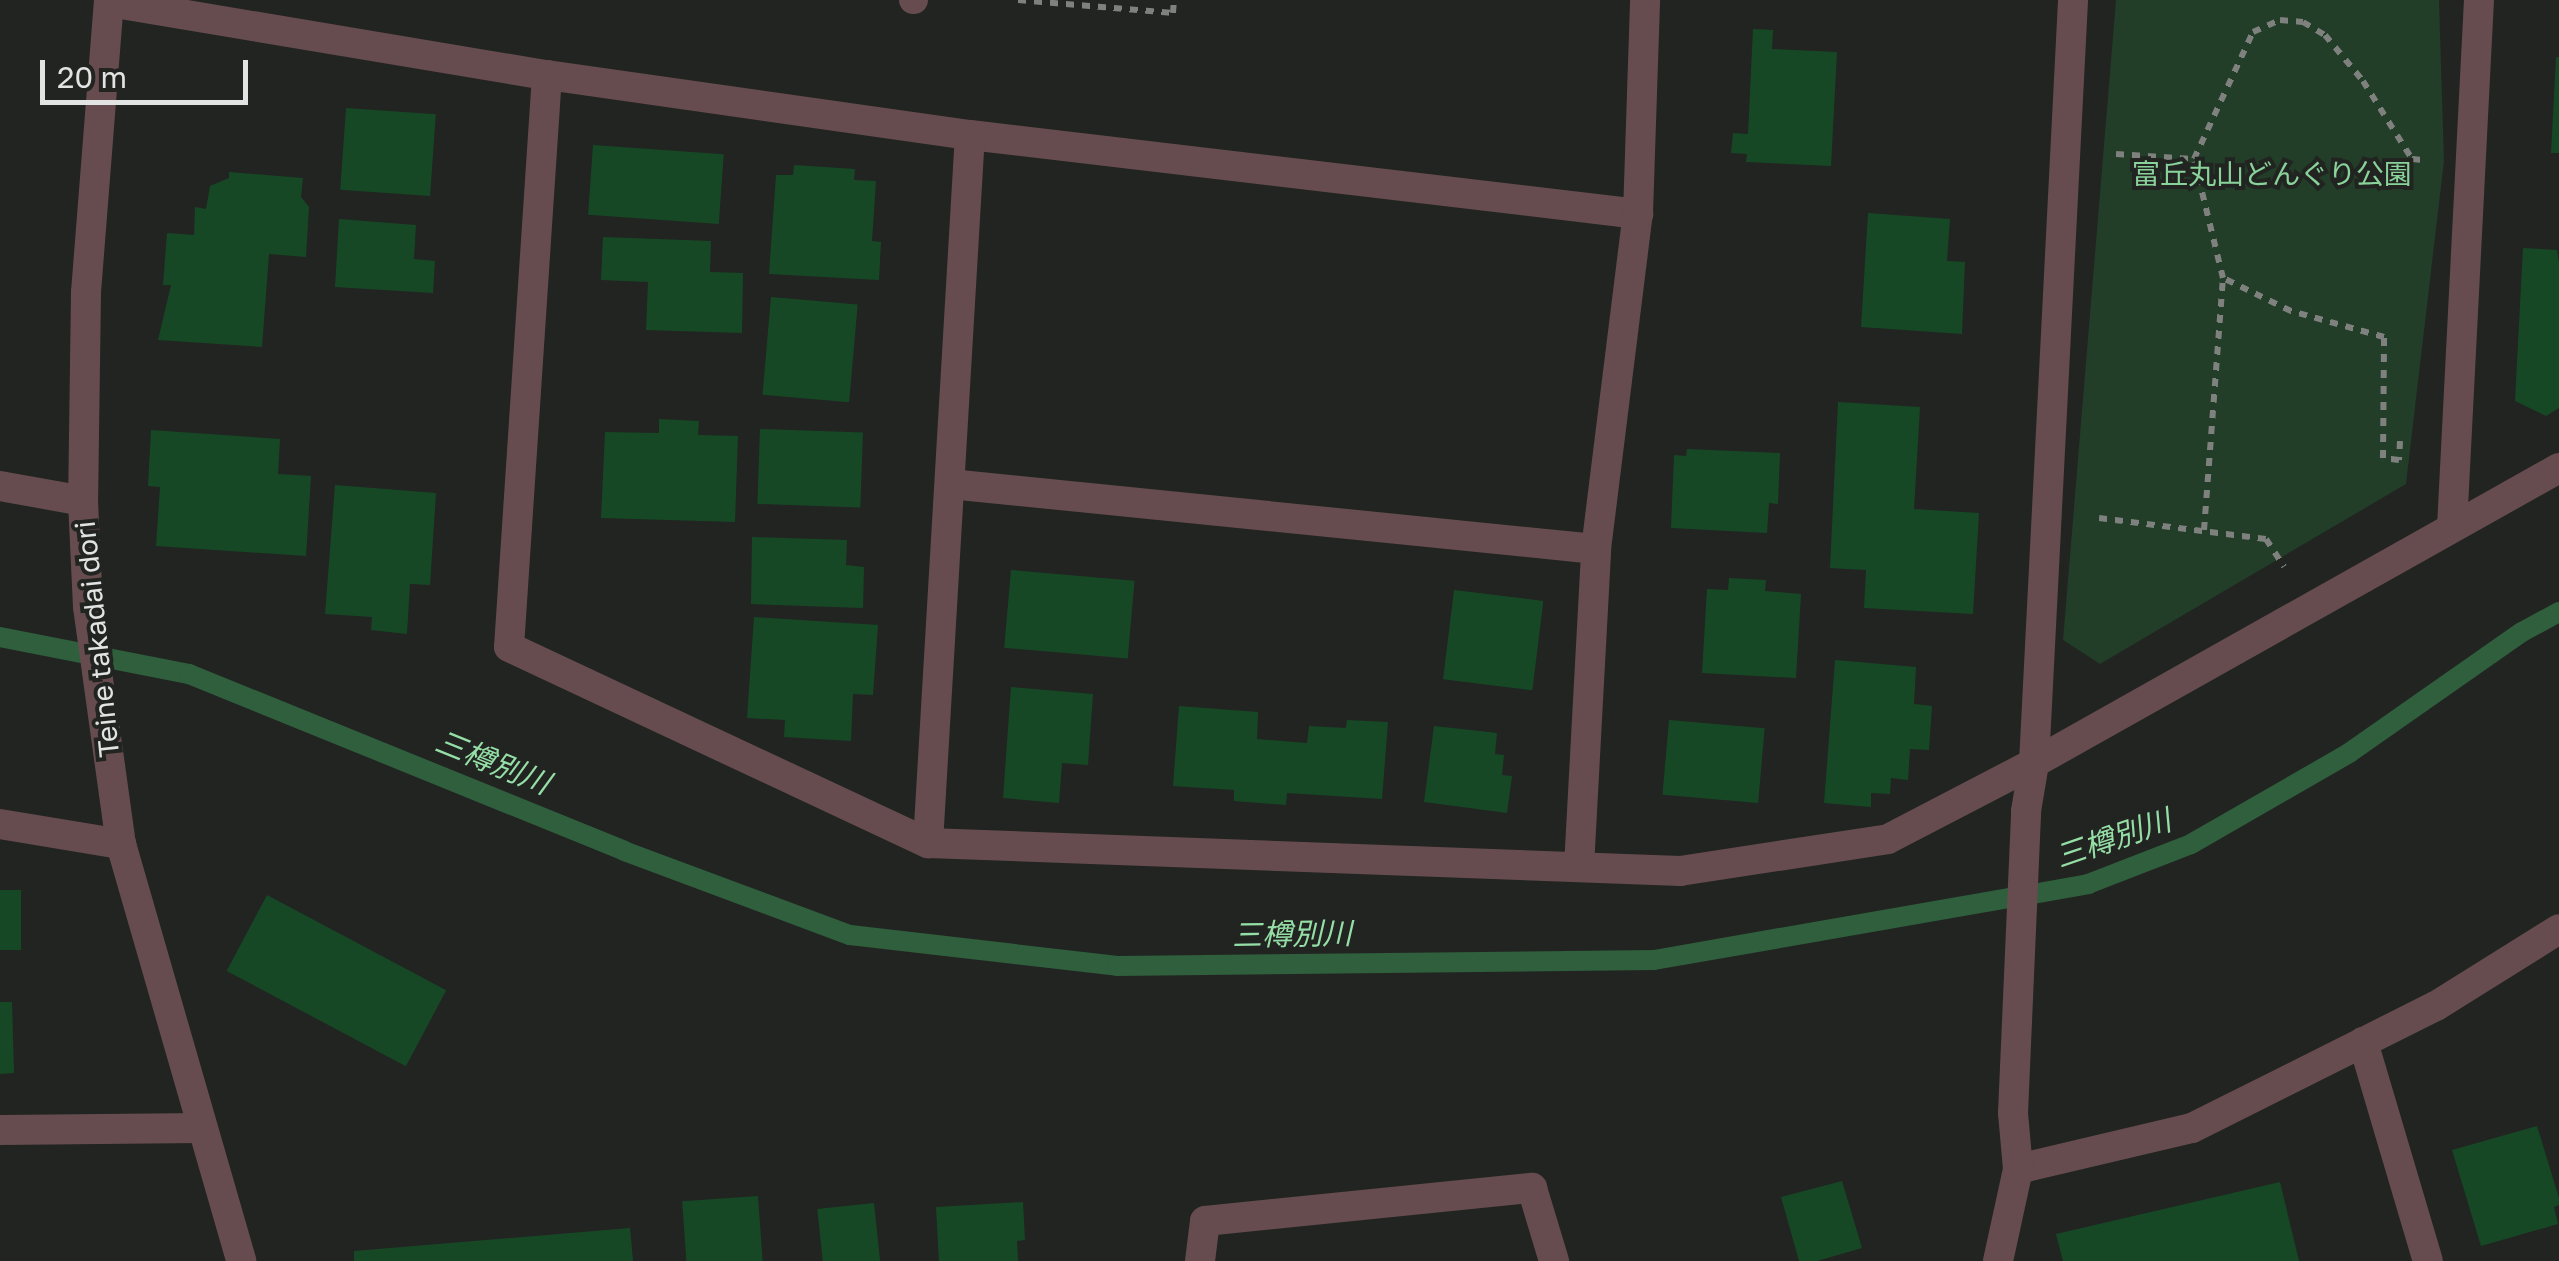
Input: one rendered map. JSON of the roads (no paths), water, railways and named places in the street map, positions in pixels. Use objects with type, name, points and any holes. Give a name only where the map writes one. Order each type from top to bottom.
[{"type":"street","points":[[1579,867],[1596,548],[1638,214],[1645,0]]},
{"type":"street","points":[[1998,1261],[2018,1169],[2013,1113],[2026,811],[2034,763],[2074,0]]},
{"type":"street","points":[[2452,527],[2479,0]]},
{"type":"street","points":[[109,1],[547,75],[970,135],[1638,214]]},
{"type":"street","name":"Teine takadai dori","points":[[109,1],[86,292],[83,501],[88,607],[121,844],[241,1261]]},
{"type":"street","points":[[547,75],[509,647],[928,842],[1680,871],[1888,839],[2034,763],[2559,468]]},
{"type":"street","points":[[928,842],[970,135]]},
{"type":"street","points":[[950,484],[1596,548]]},
{"type":"street","points":[[0,486],[83,501]]},
{"type":"street","points":[[0,824],[121,844]]},
{"type":"street","points":[[2018,1169],[2192,1128],[2436,1006],[2559,929]]},
{"type":"street","points":[[2363,1042],[2428,1261]]},
{"type":"street","points":[[0,1130],[202,1128]]},
{"type":"street","points":[[1200,1261],[1206,1221],[1532,1188],[1554,1261]]},
{"type":"waterway","name":"三樽別川","points":[[0,637],[189,674],[624,851],[850,935],[1117,966],[1654,960],[2088,884],[2191,844],[2349,753],[2522,632],[2559,612]]},
{"type":"park label","name":"富丘丸山どんぐり公園","points":[[2272,174]]}]
